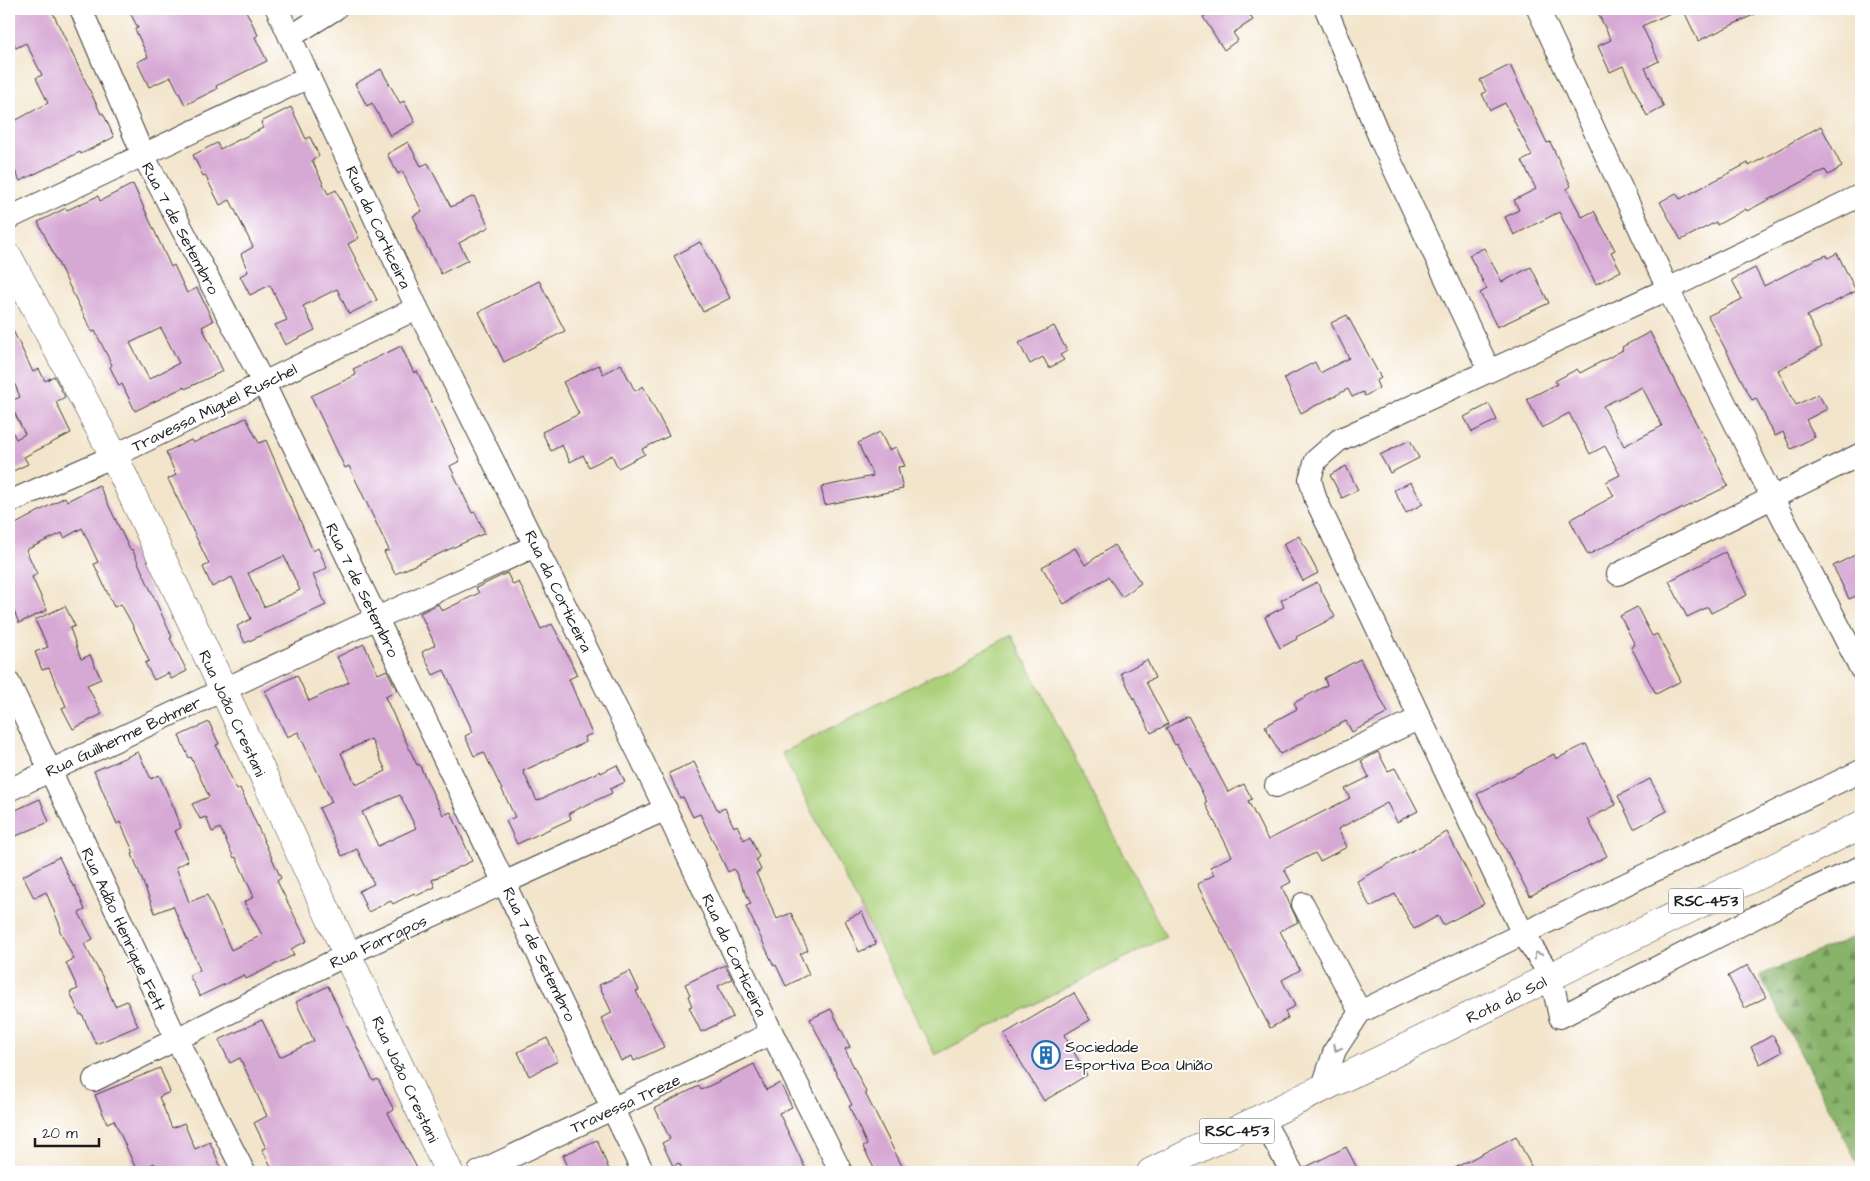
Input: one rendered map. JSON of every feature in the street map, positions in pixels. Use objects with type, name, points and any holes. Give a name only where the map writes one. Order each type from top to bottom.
[{"type":"main road","name":"Rua João Crestani","points":[[9,258],[114,456],[449,1172]]},
{"type":"main road","name":"Rota do Sol","points":[[1151,1172],[1861,825]]},
{"type":"street","name":"Rua 7 de Setembro","points":[[81,9],[143,155],[264,384],[614,1108],[643,1172]]},
{"type":"street","name":"Rua da Corticeira","points":[[277,9],[417,308],[666,809],[772,1033],[841,1172]]},
{"type":"street","points":[[290,37],[335,9]]},
{"type":"street","points":[[1326,9],[1382,143],[1489,370]]},
{"type":"street","points":[[1538,9],[1668,289],[1861,669]]},
{"type":"street","points":[[9,218],[309,77]]},
{"type":"street","points":[[1861,195],[1668,289],[1339,440],[1316,460],[1310,479],[1316,500],[1523,934],[1551,976],[1560,1017],[1798,895],[1861,867]]},
{"type":"street","name":"Travessa Miguel Ruschel","points":[[9,502],[114,456],[417,308]]},
{"type":"street","points":[[1618,574],[1861,454]]},
{"type":"street","name":"Rua Guilherme Bohmer","points":[[9,790],[536,545]]},
{"type":"street","name":"Rua Adão Henrique Fett","points":[[9,683],[177,1040],[244,1172]]},
{"type":"street","points":[[1276,786],[1420,718]]},
{"type":"street","points":[[1322,1089],[1335,1050],[1360,1012],[1861,771]]},
{"type":"street","name":"Rua Farrapos","points":[[94,1080],[348,954],[666,809]]},
{"type":"street","points":[[1303,904],[1360,1012]]},
{"type":"street","name":"Travessa Treze","points":[[479,1172],[772,1033]]},
{"type":"street","points":[[1262,1119],[1292,1172]]},
{"type":"green space","points":[[1012,635],[1166,937],[935,1055],[782,753]]},
{"type":"green space","points":[[1861,934],[1861,1170],[1760,975]]},
{"type":"building","points":[[9,9],[51,9],[101,114],[103,113],[114,137],[20,181],[9,159],[9,124],[48,103],[36,78],[42,75],[26,43],[16,48],[9,33]]},
{"type":"building","points":[[128,9],[245,9],[258,35],[255,37],[267,61],[216,86],[217,89],[185,105],[171,77],[149,87],[137,62],[148,57],[135,29],[138,28]]},
{"type":"building","points":[[1215,9],[1246,9],[1253,20],[1233,33],[1238,40],[1224,50],[1203,17]]},
{"type":"building","points":[[1596,9],[1679,9],[1642,26],[1659,61],[1645,68],[1664,107],[1647,116],[1623,66],[1610,72],[1598,46],[1611,40]]},
{"type":"building","points":[[1683,9],[1766,9],[1698,41]]},
{"type":"building","points":[[1510,65],[1547,143],[1550,142],[1571,186],[1567,189],[1582,217],[1594,211],[1615,250],[1611,252],[1621,271],[1596,284],[1559,212],[1514,235],[1505,217],[1519,210],[1514,200],[1536,189],[1522,161],[1532,156],[1505,103],[1490,110],[1482,94],[1486,92],[1480,80]]},
{"type":"building","points":[[381,69],[400,103],[404,101],[415,122],[390,136],[372,103],[367,106],[355,84]]},
{"type":"building","points":[[291,107],[306,139],[310,137],[319,156],[312,160],[328,194],[336,190],[359,238],[348,244],[377,300],[349,314],[337,289],[303,306],[315,330],[285,345],[275,325],[287,320],[270,285],[250,295],[240,276],[248,272],[241,254],[253,247],[230,200],[220,205],[193,155],[217,143],[220,149],[263,128],[261,122]]},
{"type":"building","points":[[1821,126],[1842,167],[1828,175],[1825,170],[1747,211],[1746,209],[1717,225],[1716,222],[1681,240],[1660,202],[1676,193],[1680,199],[1748,163],[1749,166]]},
{"type":"building","points":[[408,142],[421,166],[428,163],[451,207],[474,196],[489,227],[459,243],[468,260],[441,274],[413,216],[422,211],[402,171],[398,174],[387,154]]},
{"type":"building","points":[[133,184],[171,267],[174,265],[187,293],[197,288],[213,321],[202,327],[223,371],[185,389],[184,387],[135,411],[122,384],[119,386],[110,367],[112,365],[95,331],[92,332],[38,222],[66,208],[67,210],[98,196],[100,201]],"holes":[[[161,328],[179,363],[149,379],[130,343]]]},
{"type":"building","points":[[700,242],[730,298],[703,312],[674,256]]},
{"type":"building","points":[[1484,248],[1502,282],[1531,267],[1549,303],[1497,327],[1480,293],[1487,289],[1469,255]]},
{"type":"building","points":[[1837,253],[1856,291],[1807,316],[1822,347],[1778,370],[1796,405],[1818,394],[1827,409],[1806,420],[1815,437],[1791,449],[1783,432],[1775,436],[1756,398],[1752,400],[1708,316],[1742,299],[1732,280],[1755,268],[1764,286],[1816,259],[1827,255],[1828,258]]},
{"type":"building","points":[[539,281],[565,331],[504,362],[479,312]]},
{"type":"building","points":[[1347,315],[1381,378],[1376,381],[1379,388],[1365,396],[1363,392],[1352,397],[1348,389],[1301,413],[1284,378],[1315,362],[1320,373],[1349,358],[1331,323]]},
{"type":"building","points":[[9,322],[33,372],[39,369],[45,381],[54,376],[65,397],[56,402],[71,433],[24,457],[28,464],[9,473],[9,425],[16,439],[25,434],[9,402],[20,397],[9,370]]},
{"type":"building","points":[[1054,326],[1067,351],[1060,355],[1064,360],[1049,368],[1043,357],[1030,364],[1019,343]]},
{"type":"building","points":[[1650,332],[1691,414],[1717,460],[1728,486],[1663,518],[1662,516],[1588,555],[1570,520],[1614,496],[1606,482],[1620,475],[1605,446],[1590,454],[1569,413],[1542,428],[1527,399],[1557,384],[1555,381],[1577,369],[1580,373],[1623,350],[1622,347]],"holes":[[[1642,387],[1662,426],[1624,446],[1603,406]]]},
{"type":"building","points":[[401,346],[414,373],[417,371],[460,461],[450,466],[472,513],[475,512],[485,533],[395,574],[384,552],[389,550],[349,466],[345,468],[311,396],[356,375],[353,369]]},
{"type":"building","points":[[621,364],[635,391],[643,386],[669,436],[642,449],[645,454],[618,468],[612,455],[589,467],[583,455],[570,462],[562,445],[551,451],[542,432],[579,414],[563,382],[599,365],[603,374]]},
{"type":"building","points":[[1489,404],[1497,420],[1472,432],[1464,417]]},
{"type":"building","points":[[246,418],[259,443],[266,440],[313,551],[318,548],[327,568],[313,575],[326,605],[245,643],[237,626],[251,619],[232,577],[212,587],[203,567],[209,564],[168,479],[176,475],[166,452],[191,440],[193,443]],"holes":[[[284,556],[300,590],[264,607],[248,573]]]},
{"type":"building","points":[[880,432],[889,450],[896,447],[905,466],[898,467],[903,489],[825,505],[821,487],[873,476],[858,443]]},
{"type":"building","points":[[1410,440],[1419,458],[1390,473],[1380,455]]},
{"type":"building","points":[[1346,466],[1358,490],[1342,498],[1330,475]]},
{"type":"building","points":[[1411,482],[1423,504],[1406,513],[1394,490]]},
{"type":"building","points":[[99,485],[130,550],[132,549],[172,637],[170,638],[187,671],[171,679],[168,673],[154,680],[145,663],[149,661],[132,624],[121,604],[114,607],[94,564],[98,562],[82,528],[64,538],[62,533],[26,550],[37,574],[32,577],[47,610],[19,623],[9,600],[9,515],[14,525],[65,497],[67,501]]},
{"type":"building","points":[[1299,536],[1318,573],[1303,581],[1283,544]]},
{"type":"building","points":[[1114,545],[1141,583],[1122,597],[1108,577],[1064,604],[1042,567],[1075,548],[1085,565]]},
{"type":"building","points":[[1725,552],[1747,595],[1711,613],[1708,607],[1687,617],[1669,581]]},
{"type":"building","points":[[1861,552],[1861,594],[1849,599],[1833,566]]},
{"type":"building","points":[[507,573],[513,585],[519,582],[541,629],[552,624],[560,639],[577,675],[569,679],[592,734],[584,737],[586,742],[523,771],[537,801],[600,771],[601,773],[617,765],[625,782],[610,789],[612,793],[569,813],[571,819],[517,844],[506,821],[515,817],[484,752],[474,756],[465,736],[473,732],[444,670],[433,675],[422,652],[435,645],[420,613],[438,604],[442,611],[479,593],[476,588]]},
{"type":"building","points":[[1317,582],[1335,617],[1296,637],[1297,639],[1280,648],[1265,617],[1284,607],[1281,600]]},
{"type":"building","points":[[65,606],[75,626],[70,628],[81,659],[90,655],[101,679],[87,685],[102,714],[73,729],[62,708],[66,706],[49,668],[42,670],[35,652],[48,647],[35,620]]},
{"type":"building","points":[[1637,607],[1652,636],[1657,634],[1681,681],[1656,694],[1631,647],[1635,645],[1620,616]]},
{"type":"building","points":[[364,644],[378,674],[387,670],[397,691],[385,697],[443,815],[451,812],[472,861],[432,880],[435,887],[416,896],[414,893],[393,904],[391,901],[368,912],[359,891],[374,884],[357,849],[342,856],[319,808],[332,802],[298,732],[287,737],[265,691],[297,675],[309,701],[349,682],[337,657]],"holes":[[[371,739],[386,771],[356,785],[341,753]],[[400,795],[416,828],[378,846],[362,812]]]},
{"type":"building","points":[[1360,659],[1388,713],[1352,732],[1346,721],[1280,754],[1265,726],[1297,709],[1294,703],[1327,685],[1324,678]]},
{"type":"building","points":[[1147,660],[1155,678],[1146,682],[1168,724],[1151,733],[1121,673]]},
{"type":"building","points":[[1188,716],[1228,792],[1244,784],[1252,799],[1248,801],[1268,840],[1350,798],[1345,789],[1369,777],[1361,761],[1378,752],[1388,771],[1395,768],[1418,811],[1397,822],[1387,803],[1338,829],[1347,847],[1320,861],[1315,853],[1284,869],[1291,882],[1282,887],[1298,922],[1280,931],[1300,970],[1282,980],[1295,1006],[1285,1011],[1288,1018],[1270,1028],[1197,884],[1214,875],[1210,867],[1232,856],[1205,803],[1207,802],[1177,744],[1175,745],[1166,728]]},
{"type":"building","points":[[209,722],[219,744],[216,745],[237,790],[240,788],[281,878],[277,881],[307,941],[291,949],[294,955],[246,979],[244,975],[200,996],[189,975],[200,970],[173,906],[155,913],[132,854],[134,853],[120,822],[117,824],[94,771],[138,752],[151,779],[159,775],[181,828],[175,831],[188,861],[176,867],[189,902],[207,895],[231,950],[262,935],[244,902],[254,897],[236,857],[234,858],[220,828],[212,832],[206,817],[200,819],[192,804],[209,797],[191,757],[189,758],[179,736]]},
{"type":"building","points":[[1586,744],[1616,805],[1588,819],[1607,856],[1530,896],[1477,794],[1554,754],[1556,759]]},
{"type":"building","points":[[694,762],[718,811],[725,808],[734,827],[737,825],[744,840],[750,836],[759,857],[756,859],[761,870],[756,873],[777,919],[791,913],[808,950],[800,954],[809,974],[786,986],[776,965],[774,966],[746,906],[751,904],[734,869],[728,872],[700,814],[693,817],[683,797],[680,798],[669,773]]},
{"type":"building","points":[[1650,779],[1667,811],[1634,829],[1618,796]]},
{"type":"building","points":[[40,799],[49,822],[9,839],[9,813]]},
{"type":"building","points":[[1447,832],[1484,904],[1443,925],[1438,916],[1414,929],[1395,894],[1370,907],[1357,881]]},
{"type":"building","points":[[59,857],[73,886],[75,886],[85,910],[79,913],[93,939],[84,944],[103,978],[115,1006],[127,1001],[138,1026],[96,1044],[70,992],[78,989],[66,963],[74,959],[59,929],[61,928],[46,892],[34,898],[23,876]]},
{"type":"building","points":[[862,912],[876,944],[859,952],[845,920]]},
{"type":"building","points":[[725,965],[732,979],[718,986],[733,1017],[701,1032],[689,1007],[692,1006],[685,984]]},
{"type":"building","points":[[1748,965],[1766,997],[1745,1008],[1728,976]]},
{"type":"building","points":[[630,971],[639,990],[636,991],[664,1047],[634,1061],[632,1056],[621,1061],[601,1018],[612,1013],[599,985]]},
{"type":"building","points":[[328,986],[373,1081],[378,1079],[394,1110],[388,1113],[419,1172],[274,1172],[262,1149],[266,1148],[254,1123],[267,1116],[240,1058],[230,1063],[219,1040],[262,1020],[280,1057],[314,1041],[296,1002]]},
{"type":"building","name":"Sociedade Esportiva Boa União","points":[[1074,993],[1090,1020],[1064,1035],[1087,1075],[1044,1101],[1004,1034]]},
{"type":"building","points":[[831,1009],[850,1047],[845,1049],[905,1172],[876,1172],[863,1147],[867,1145],[849,1106],[852,1105],[810,1019]]},
{"type":"building","points":[[1773,1035],[1782,1052],[1760,1064],[1751,1047]]},
{"type":"building","points":[[547,1038],[558,1061],[529,1076],[518,1052]]},
{"type":"building","points":[[754,1064],[766,1090],[780,1083],[792,1107],[779,1113],[807,1172],[684,1172],[679,1163],[673,1166],[662,1143],[670,1139],[655,1108],[699,1086],[701,1090]]},
{"type":"building","points":[[160,1068],[170,1092],[159,1097],[172,1128],[184,1123],[195,1149],[210,1142],[223,1172],[159,1172],[154,1163],[137,1171],[114,1120],[107,1123],[95,1095]]},
{"type":"building","points":[[1516,1136],[1534,1172],[1447,1172]]},
{"type":"building","points":[[597,1140],[610,1172],[570,1172],[563,1155]]},
{"type":"building","points":[[1346,1147],[1359,1172],[1305,1172],[1304,1168]]},
{"type":"place","name":"Sociedade Esportiva Boa União","points":[[1046,1055]]}]
